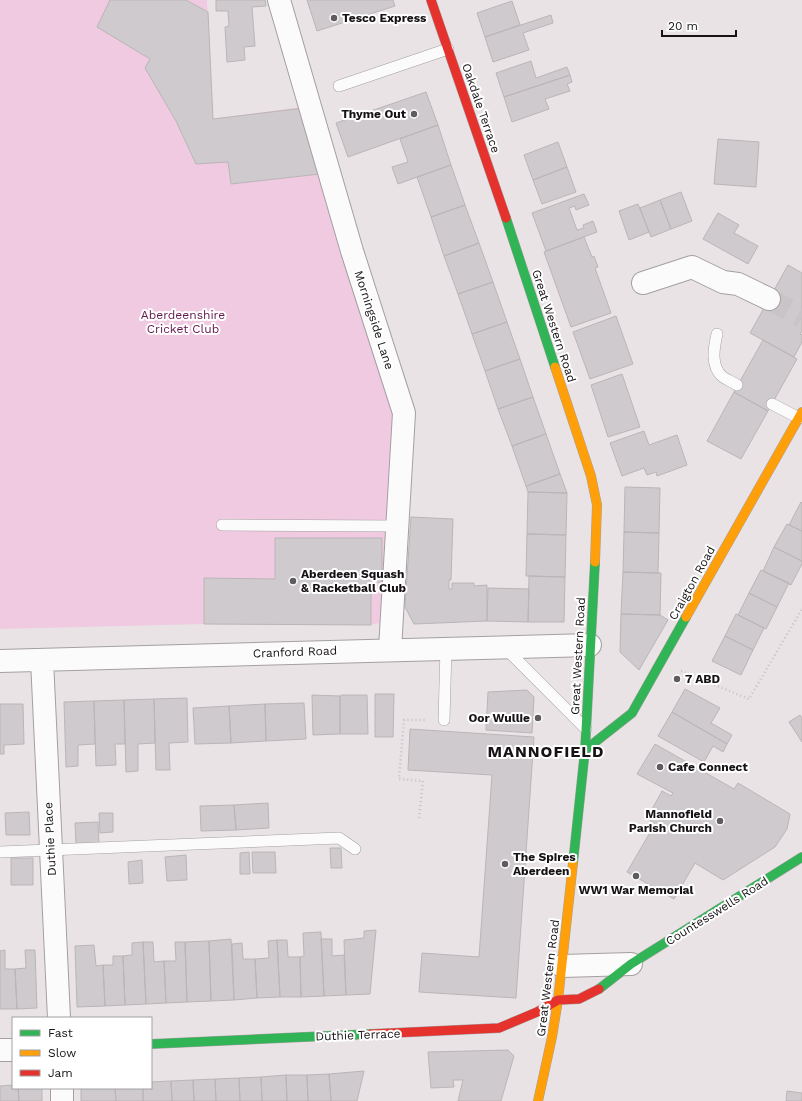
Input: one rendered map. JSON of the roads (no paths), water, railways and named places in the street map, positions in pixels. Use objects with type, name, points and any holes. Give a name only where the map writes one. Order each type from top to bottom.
[{"type":"main road","name":"Oakdale Terrace","points":[[431,0],[508,223]]},
{"type":"main road","name":"Great Western Road","points":[[508,223],[592,476],[597,505],[597,534],[585,750],[558,1000],[552,1038],[538,1101]]},
{"type":"main road","name":"Craigton Road","points":[[585,750],[632,713],[800,415]]},
{"type":"main road","name":"Countesswells Road","points":[[558,1000],[579,999],[601,988],[631,964],[802,857]]},
{"type":"main road","name":"Duthie Terrace","points":[[152,1044],[499,1028],[537,1012],[558,1000]]},
{"type":"street","name":"Morningside Lane","points":[[279,0],[352,250],[404,413],[390,649]]},
{"type":"street","points":[[643,283],[692,267],[723,282],[738,284],[769,299]]},
{"type":"street","name":"Cranford Road","points":[[0,661],[590,644]]},
{"type":"street","name":"Duthie Place","points":[[42,660],[59,1017]]},
{"type":"street","points":[[562,966],[631,964]]},
{"type":"street","points":[[0,1050],[12,1050]]},
{"type":"street","points":[[62,1089],[62,1101]]},
{"type":"lane","points":[[339,86],[448,49]]},
{"type":"lane","points":[[717,334],[714,347],[715,365],[722,377],[737,385]]},
{"type":"lane","points":[[772,404],[800,415]]},
{"type":"lane","points":[[222,525],[398,526]]},
{"type":"lane","points":[[504,646],[586,730]]},
{"type":"lane","points":[[444,720],[446,648]]},
{"type":"lane","points":[[0,852],[339,838],[355,849]]},
{"type":"tunnel","points":[[769,299],[802,317]]},
{"type":"place","name":"Tesco Express","points":[[334,18]]},
{"type":"place","name":"Thyme Out","points":[[414,114]]},
{"type":"place","name":"Aberdeen Squash & Racketball Club","points":[[293,581]]},
{"type":"place","name":"7 ABD","points":[[677,679]]},
{"type":"place","name":"Oor Wullie","points":[[538,718]]},
{"type":"place","name":"Cafe Connect","points":[[660,767]]},
{"type":"place","name":"Mannofield Parish Church","points":[[720,821]]},
{"type":"place","name":"The Spires Aberdeen","points":[[505,864]]},
{"type":"place","name":"WW1 War Memorial","points":[[636,876]]},
{"type":"district","name":"MANNOFIELD","points":[[546,751]]},
{"type":"park label","name":"Aberdeenshire Cricket Club","points":[[183,322]]}]
